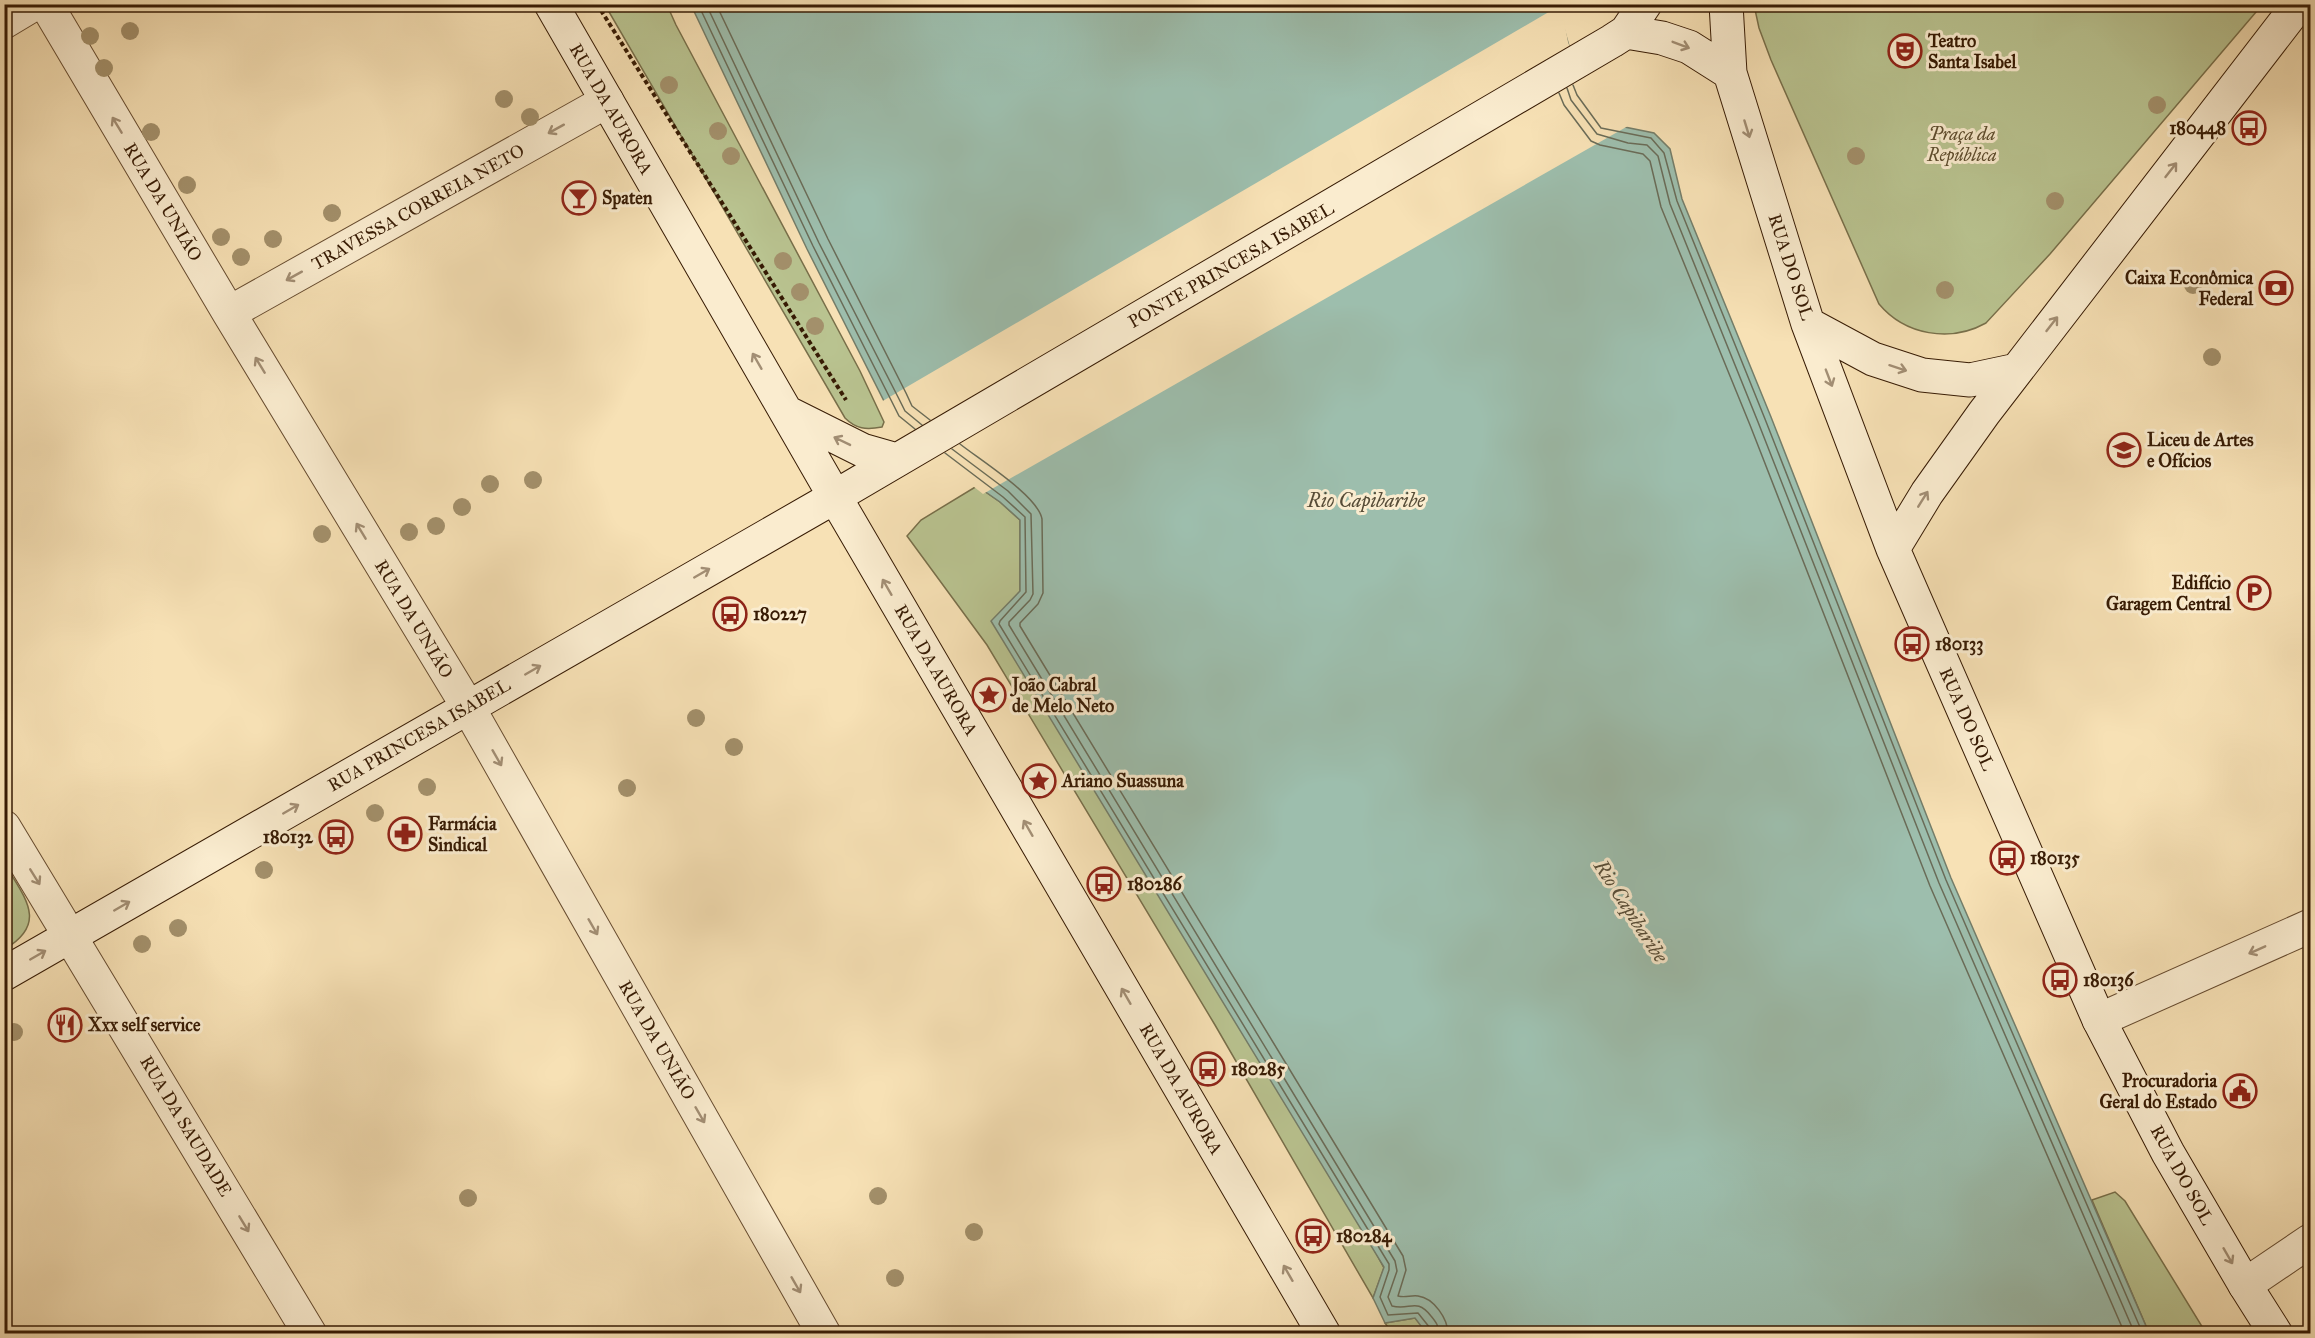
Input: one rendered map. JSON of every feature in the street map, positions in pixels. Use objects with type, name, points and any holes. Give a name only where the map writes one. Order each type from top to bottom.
[{"type":"main road","points":[[4,22],[34,4]]},
{"type":"main road","name":"RUA DA UNIÃO","points":[[46,4],[229,313],[468,707],[824,1334]]},
{"type":"main road","name":"RUA DA AURORA","points":[[551,4],[1314,1330]]},
{"type":"main road","points":[[1619,36],[1645,4]]},
{"type":"main road","name":"RUA DO SOL","points":[[1726,4],[1730,73],[1808,324],[1893,549],[2099,1020],[2168,1153],[2276,1334]]},
{"type":"main road","points":[[1893,549],[1927,493],[1984,413],[2299,4]]},
{"type":"main road","points":[[1619,36],[1662,38],[1689,47],[1730,73]]},
{"type":"main road","name":"PONTE PRINCESA ISABEL","points":[[835,497],[1619,36]]},
{"type":"main road","name":"TRAVESSA CORREIA NETO","points":[[229,313],[607,101]]},
{"type":"main road","points":[[1808,324],[1873,359],[1922,375],[1970,380],[2017,370]]},
{"type":"main road","points":[[786,412],[862,450],[909,453]]},
{"type":"main road","name":"RUA PRINCESA ISABEL","points":[[4,974],[835,497]]},
{"type":"main road","name":"RUA DA SAUDADE","points":[[4,827],[72,936],[310,1334]]},
{"type":"main road","points":[[2099,1020],[2310,926]]},
{"type":"main road","points":[[2245,1285],[2310,1241]]},
{"type":"path","points":[[597,4],[851,407]]},
{"type":"green space","name":"Praça da República","points":[[1754,4],[2262,5],[2050,254],[1986,323],[1958,333],[1943,334],[1929,333],[1902,323],[1879,304],[1771,60],[1759,28]]},
{"type":"green space","points":[[605,5],[667,5],[860,371],[884,422],[882,427],[862,428],[845,418]]},
{"type":"green space","points":[[977,486],[1020,520],[1020,591],[1384,1268],[1373,1298],[1215,1025],[987,645],[907,536],[921,520]]},
{"type":"green space","points":[[5,864],[25,899],[29,909],[29,919],[26,929],[18,939],[5,949]]},
{"type":"green space","points":[[2115,1192],[2125,1201],[2206,1333],[2149,1333],[2092,1200]]},
{"type":"green space","points":[[1415,1318],[1428,1333],[1392,1333],[1385,1323]]},
{"type":"water","name":"Rio Capibaribe","points":[[691,5],[1553,5],[1559,11],[1582,92],[1605,123],[1654,133],[1670,149],[1682,199],[1771,417],[1951,878],[2149,1333],[1427,1334],[1415,1318],[1385,1323],[1373,1298],[1384,1267],[991,621],[1020,591],[1020,520],[977,486],[885,403],[807,249]]},
{"type":"pier","points":[[1559,6],[1562,10],[1568,42],[1585,91],[1607,121],[1628,126],[983,494],[892,422],[881,402]]},
{"type":"place","name":"Teatro Santa Isabel","points":[[1905,51]]},
{"type":"place","name":"180448","points":[[2249,128]]},
{"type":"place","name":"Spaten","points":[[579,198]]},
{"type":"place","name":"Caixa Econômica Federal","points":[[2276,288]]},
{"type":"place","name":"Liceu de Artes e Ofícios","points":[[2124,450]]},
{"type":"place","name":"Edifício Garagem Central","points":[[2254,593]]},
{"type":"place","name":"180227","points":[[730,614]]},
{"type":"place","name":"180133","points":[[1912,644]]},
{"type":"place","name":"João Cabral de Melo Neto","points":[[989,695]]},
{"type":"place","name":"Ariano Suassuna","points":[[1039,781]]},
{"type":"place","name":"Farmácia Sindical","points":[[405,834]]},
{"type":"place","name":"180132","points":[[336,837]]},
{"type":"place","name":"180135","points":[[2007,858]]},
{"type":"place","name":"180286","points":[[1104,884]]},
{"type":"place","name":"180136","points":[[2060,980]]},
{"type":"place","name":"Xxx self service","points":[[65,1025]]},
{"type":"place","name":"180285","points":[[1208,1069]]},
{"type":"place","name":"Procuradoria Geral do Estado","points":[[2240,1091]]},
{"type":"place","name":"180284","points":[[1313,1236]]}]
